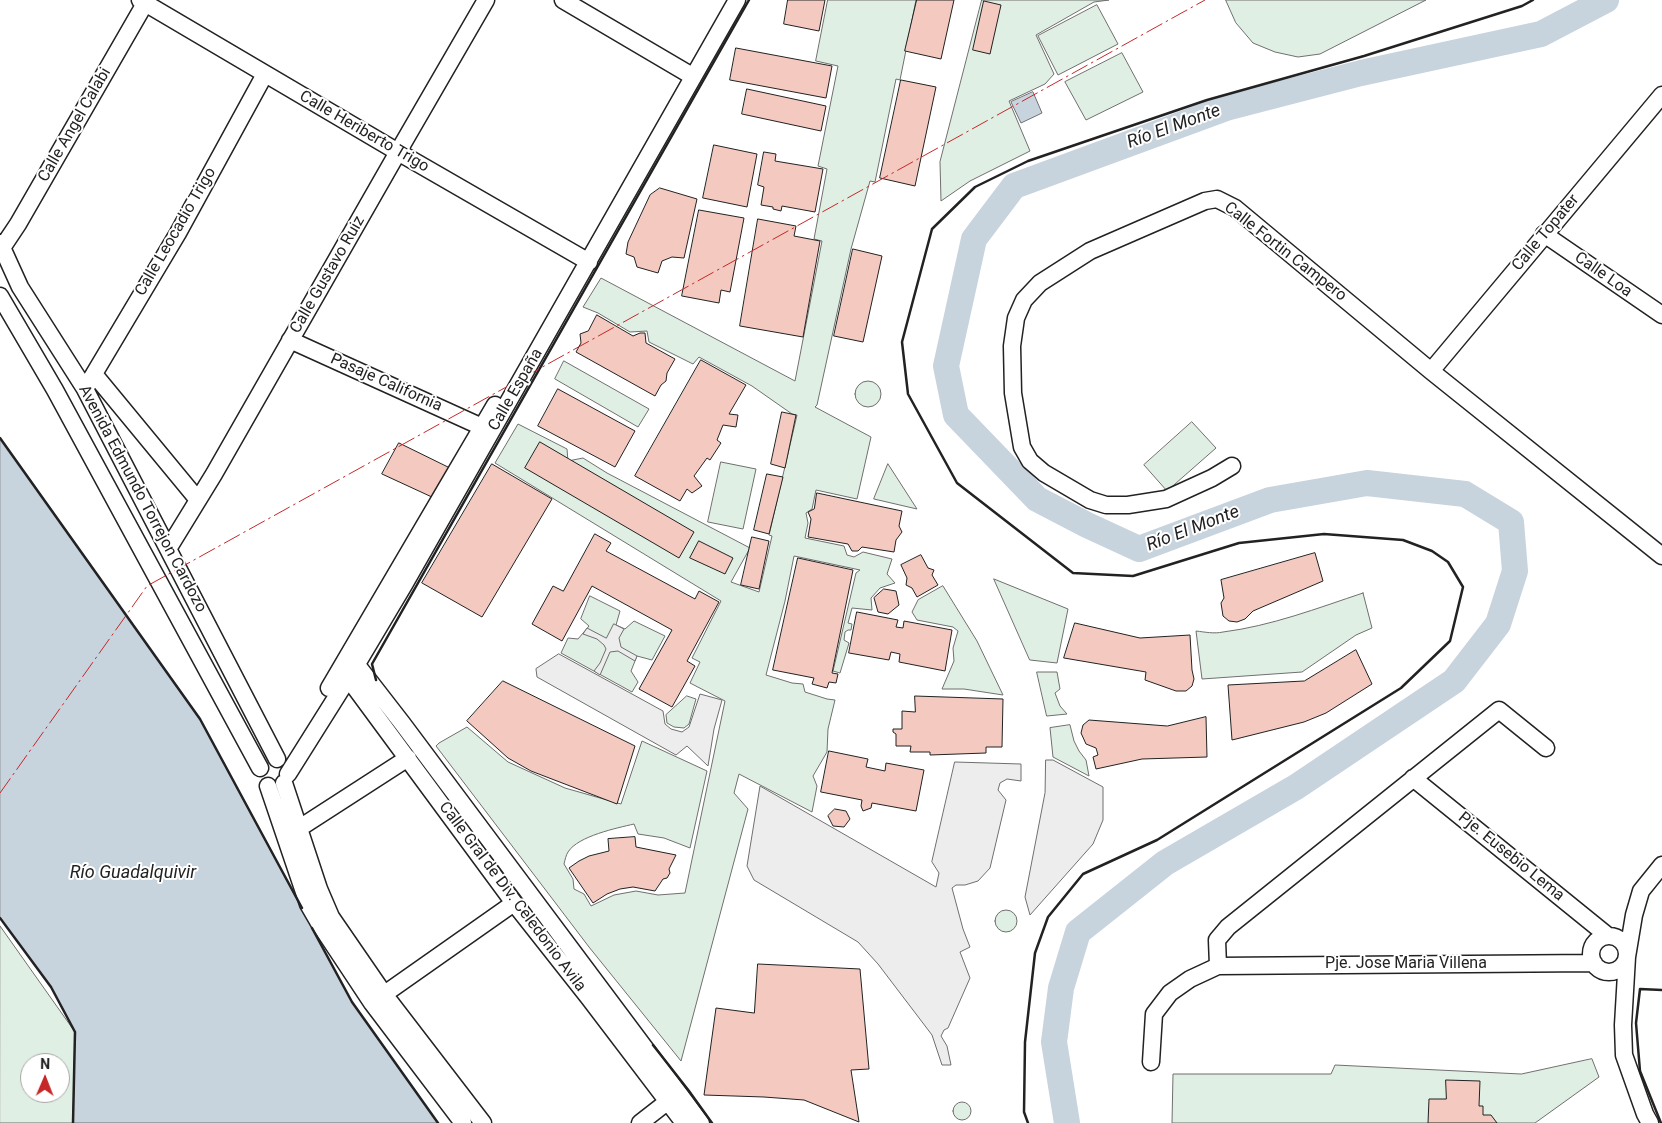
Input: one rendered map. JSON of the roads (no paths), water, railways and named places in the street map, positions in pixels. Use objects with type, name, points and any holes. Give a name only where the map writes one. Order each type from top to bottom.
[{"type":"street","name":"Calle Gustavo Ruiz","points":[[168,549],[486,0]]},
{"type":"street","points":[[563,0],[688,73]]},
{"type":"street","name":"Calle España","points":[[348,668],[482,427],[585,259],[728,0]]},
{"type":"street","name":"Calle España","points":[[280,773],[348,668],[737,0]]},
{"type":"street","name":"Calle Heriberto Trigo","points":[[144,1],[398,152],[585,259]]},
{"type":"street","name":"Calle Angel Calabi","points":[[1,246],[18,224],[144,1]]},
{"type":"street","name":"Calle Leocadio Trigo","points":[[85,389],[178,233],[265,74]]},
{"type":"street","name":"Calle Topater","points":[[1431,371],[1544,234],[1662,96]]},
{"type":"street","name":"Calle Fortin Campero","points":[[1232,466],[1212,478],[1166,499],[1128,505],[1106,505],[1090,500],[1044,473],[1030,461],[1022,447],[1013,393],[1012,346],[1016,318],[1024,300],[1040,283],[1090,251],[1197,204],[1217,199],[1235,208],[1431,371],[1662,556]]},
{"type":"street","name":"Calle Loa","points":[[1544,234],[1662,316]]},
{"type":"street","name":"Avenida Edmundo Torrejon Cardozo","points":[[1,246],[20,287],[85,389],[168,549],[280,773],[319,889],[331,917],[378,998],[463,1123]]},
{"type":"street","name":"Avenida Edmundo Torrejon Cardozo","points":[[0,296],[55,390],[260,768],[268,760],[280,773],[308,904],[319,924],[378,998],[483,1123]]},
{"type":"street","name":"Pasaje California","points":[[290,340],[482,427]]},
{"type":"street","points":[[94,374],[198,500]]},
{"type":"street","points":[[348,668],[701,1123]]},
{"type":"street","name":"Calle Gral de Div. Celedonio Avila","points":[[348,668],[408,758],[514,903],[684,1123]]},
{"type":"street","points":[[1151,1062],[1154,1014],[1170,993],[1190,979],[1218,966],[1217,940],[1228,927],[1499,710],[1546,748]]},
{"type":"street","points":[[298,829],[408,758]]},
{"type":"street","name":"Pje. Eusebio Lema","points":[[1414,778],[1608,936]]},
{"type":"street","points":[[1650,1123],[1624,1055],[1623,1025],[1627,957],[1634,915],[1641,891],[1662,865]]},
{"type":"street","points":[[378,998],[514,903]]},
{"type":"street","points":[[1608,936],[1614,937],[1624,944],[1627,957],[1623,965],[1614,971],[1603,970],[1591,958],[1593,946],[1597,941],[1608,936]]},
{"type":"street","name":"Pje. Jose Maria Villena","points":[[1218,966],[1594,963]]},
{"type":"street","points":[[640,1123],[667,1102]]},
{"type":"water","points":[[1033,92],[1042,113],[1021,123],[1011,102]]},
{"type":"water","name":"Río Guadalquivir","points":[[0,438],[200,719],[352,1002],[438,1123],[73,1123],[75,1032],[51,987],[0,918]]},
{"type":"waterway","name":"Río El Monte","points":[[1067,1123],[1054,1042],[1061,988],[1078,932],[1165,863],[1296,787],[1454,681],[1498,624],[1515,571],[1511,522],[1465,494],[1367,483],[1270,500],[1139,549],[1037,499],[956,415],[946,366],[974,239],[1014,186],[1226,108],[1361,73],[1541,34],[1606,0]]}]
